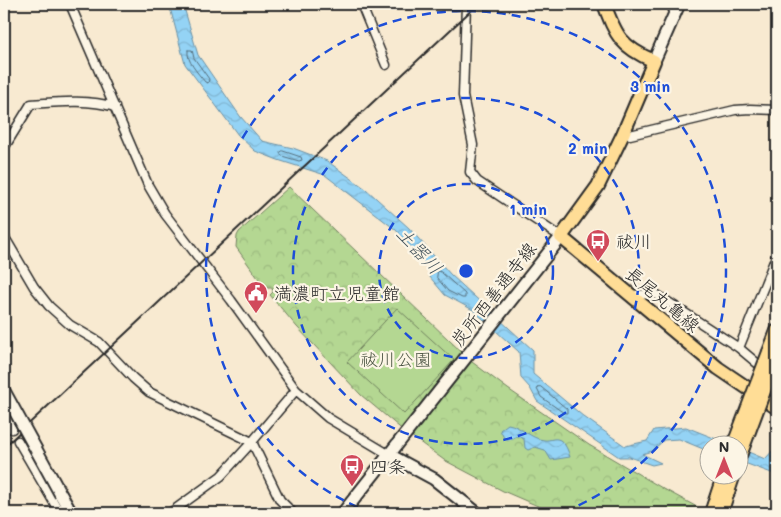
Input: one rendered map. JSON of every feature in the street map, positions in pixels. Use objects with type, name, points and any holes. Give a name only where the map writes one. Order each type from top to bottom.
[{"type":"main road","points":[[604,4],[616,34],[625,45],[637,54],[654,61]]},
{"type":"main road","points":[[558,241],[598,186],[623,134],[679,4]]},
{"type":"main road","name":"長尾丸亀線","points":[[558,241],[629,295],[718,368],[777,407]]},
{"type":"main road","name":"炭所西善通寺線","points":[[343,513],[558,241]]},
{"type":"main road","points":[[747,434],[774,354],[777,331]]},
{"type":"main road","points":[[738,434],[774,354]]},
{"type":"main road","points":[[4,391],[71,513]]},
{"type":"main road","points":[[388,454],[434,480],[477,513]]},
{"type":"main road","points":[[711,513],[721,484]]},
{"type":"main road","points":[[721,513],[731,484]]},
{"type":"street","points":[[70,4],[148,185],[165,214],[231,300],[296,390],[328,418],[388,454]]},
{"type":"street","points":[[361,4],[386,65]]},
{"type":"street","points":[[466,4],[463,96],[473,145],[470,172],[477,181],[558,241]]},
{"type":"street","points":[[4,148],[32,104],[100,102],[115,107]]},
{"type":"street","points":[[623,134],[630,135],[735,110],[777,110]]},
{"type":"street","points":[[4,236],[34,287],[49,306],[70,325],[99,342],[133,378],[154,395],[252,442],[280,500],[293,513]]},
{"type":"street","points":[[739,348],[777,254]]},
{"type":"street","points":[[629,295],[656,294],[739,348],[777,380]]},
{"type":"street","points":[[170,513],[221,476],[296,390]]},
{"type":"street","points":[[4,415],[12,429]]},
{"type":"street","points":[[18,441],[60,513]]},
{"type":"green space","name":"祓川公園","points":[[289,187],[472,362],[589,445],[697,507],[694,513],[554,513],[503,491],[444,460],[399,427],[361,395],[297,327],[270,295],[273,292],[272,288],[265,288],[236,247],[239,232]]},
{"type":"green space","points":[[397,308],[454,360],[404,414],[347,362]]},
{"type":"water","name":"土器川","points":[[169,4],[183,4],[198,55],[240,116],[262,141],[293,148],[327,161],[366,189],[409,228],[451,275],[533,350],[533,374],[584,417],[625,446],[647,441],[654,430],[686,427],[704,434],[698,434],[698,447],[679,439],[664,440],[652,451],[642,454],[661,463],[652,465],[629,457],[619,457],[537,401],[530,388],[521,378],[519,352],[473,310],[445,295],[429,276],[433,273],[396,230],[325,175],[255,151],[238,135],[185,64]]},
{"type":"water","points":[[508,424],[539,439],[560,440],[568,450],[570,457],[551,460],[545,450],[535,447],[528,450],[525,448],[524,439],[517,436],[509,440],[504,438],[500,430]]},
{"type":"water","points":[[777,446],[777,475],[748,464],[748,452],[765,459]]},
{"type":"railway","points":[[4,447],[478,4]]},
{"type":"place","name":"祓川","points":[[598,262]]},
{"type":"place","name":"満濃町立児童館","points":[[256,314]]},
{"type":"place","name":"四条","points":[[352,487]]}]
